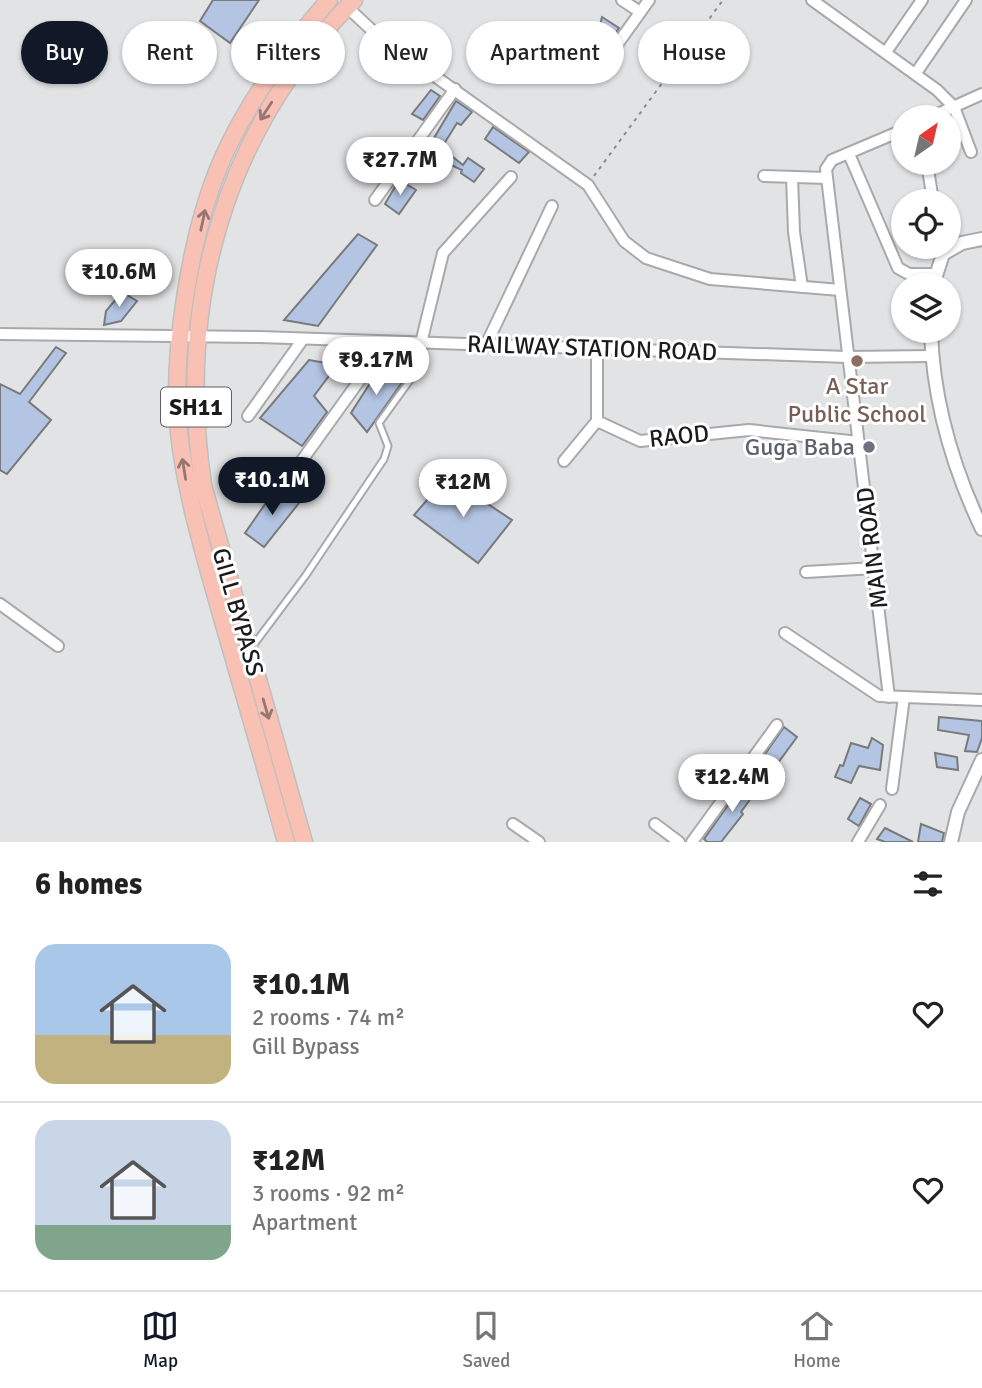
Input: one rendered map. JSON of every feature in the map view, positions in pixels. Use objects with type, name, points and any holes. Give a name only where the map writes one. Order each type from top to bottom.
[{"type":"main road","name":"GILL BYPASS","points":[[304,842],[203,485],[197,446],[189,336],[189,283],[205,206],[221,162],[267,82],[329,0]]},
{"type":"main road","name":"GILL BYPASS","points":[[286,842],[187,487],[179,431],[178,382],[239,161],[290,75],[350,4]]},
{"type":"street","points":[[622,0],[640,12]]},
{"type":"street","points":[[624,35],[649,0]]},
{"type":"street","points":[[812,0],[916,73],[952,105]]},
{"type":"street","points":[[886,52],[922,0]]},
{"type":"street","points":[[916,73],[965,0]]},
{"type":"street","points":[[350,4],[377,36],[588,186],[624,241],[646,258],[710,279],[840,290]]},
{"type":"street","points":[[375,200],[454,89]]},
{"type":"street","points":[[958,105],[982,94]]},
{"type":"street","points":[[961,126],[971,152]]},
{"type":"street","points":[[764,176],[827,178],[828,163],[891,135]]},
{"type":"street","points":[[849,154],[898,268],[905,273]]},
{"type":"street","points":[[417,343],[443,253],[511,177]]},
{"type":"street","points":[[792,177],[794,232],[802,287]]},
{"type":"street","name":"MAIN ROAD","points":[[827,178],[889,697]]},
{"type":"street","points":[[486,345],[552,206]]},
{"type":"street","points":[[961,243],[982,239]]},
{"type":"street","name":"RAILWAY STATION ROAD","points":[[0,334],[303,339],[847,357],[932,356]]},
{"type":"street","points":[[248,416],[303,339]]},
{"type":"street","points":[[290,477],[387,342]]},
{"type":"street","points":[[931,343],[954,465],[982,530]]},
{"type":"street","points":[[564,461],[597,421],[597,348]]},
{"type":"street","name":"RAOD","points":[[597,421],[640,441],[749,430],[859,442]]},
{"type":"street","points":[[806,572],[875,568]]},
{"type":"street","points":[[0,604],[58,646]]},
{"type":"street","points":[[785,633],[871,693],[889,697],[982,699]]},
{"type":"street","points":[[892,789],[904,697]]},
{"type":"street","points":[[692,842],[778,725]]},
{"type":"street","points":[[951,842],[958,812],[982,760]]},
{"type":"street","points":[[858,842],[880,805]]},
{"type":"street","points":[[513,824],[539,842]]},
{"type":"street","points":[[655,824],[680,842]]},
{"type":"lane","points":[[249,651],[306,575],[384,459],[388,446],[379,422],[413,376],[417,343]]},
{"type":"path","points":[[588,186],[723,0]]},
{"type":"building","points":[[213,0],[259,0],[245,21],[231,21],[230,43],[217,33],[217,21],[200,21]]},
{"type":"building","points":[[431,90],[440,96],[423,120],[412,114]]},
{"type":"building","points":[[456,101],[472,112],[461,125],[457,123],[444,144],[434,138]]},
{"type":"building","points":[[493,127],[529,152],[519,163],[485,139]]},
{"type":"building","points":[[444,150],[463,165],[468,158],[484,169],[474,182],[461,173],[462,170],[440,160]]},
{"type":"building","points":[[399,180],[416,190],[399,214],[385,204]]},
{"type":"building","points":[[358,234],[377,245],[318,326],[284,320]]},
{"type":"building","points":[[122,292],[137,301],[121,321],[104,325],[106,311]]},
{"type":"building","points":[[56,347],[66,353],[29,402],[51,420],[7,474],[0,470],[0,384],[20,394]]},
{"type":"building","points":[[309,360],[337,365],[314,396],[327,412],[302,446],[260,418]]},
{"type":"building","points":[[383,363],[403,381],[367,432],[351,413]]},
{"type":"building","points":[[447,477],[512,520],[478,563],[414,515]]},
{"type":"building","points":[[277,487],[299,503],[264,547],[245,533]]},
{"type":"building","points":[[939,717],[982,721],[982,738],[977,752],[965,751],[969,735],[938,730]]},
{"type":"building","points":[[784,727],[797,737],[775,767],[763,757]]},
{"type":"building","points":[[872,738],[883,745],[880,770],[859,766],[851,783],[835,777],[840,765],[843,766],[851,743],[868,748]]},
{"type":"building","points":[[935,753],[957,757],[958,770],[937,767]]},
{"type":"building","points":[[747,780],[759,787],[741,812],[743,814],[721,842],[707,842],[704,839],[729,804],[732,806]]},
{"type":"building","points":[[860,798],[871,804],[859,826],[848,819]]},
{"type":"building","points":[[921,824],[944,833],[942,842],[918,842]]},
{"type":"building","points":[[885,828],[913,842],[885,842],[877,839]]},
{"type":"place","name":"A Star Public School","points":[[857,361]]},
{"type":"place","name":"Guga Baba","points":[[869,447]]}]
